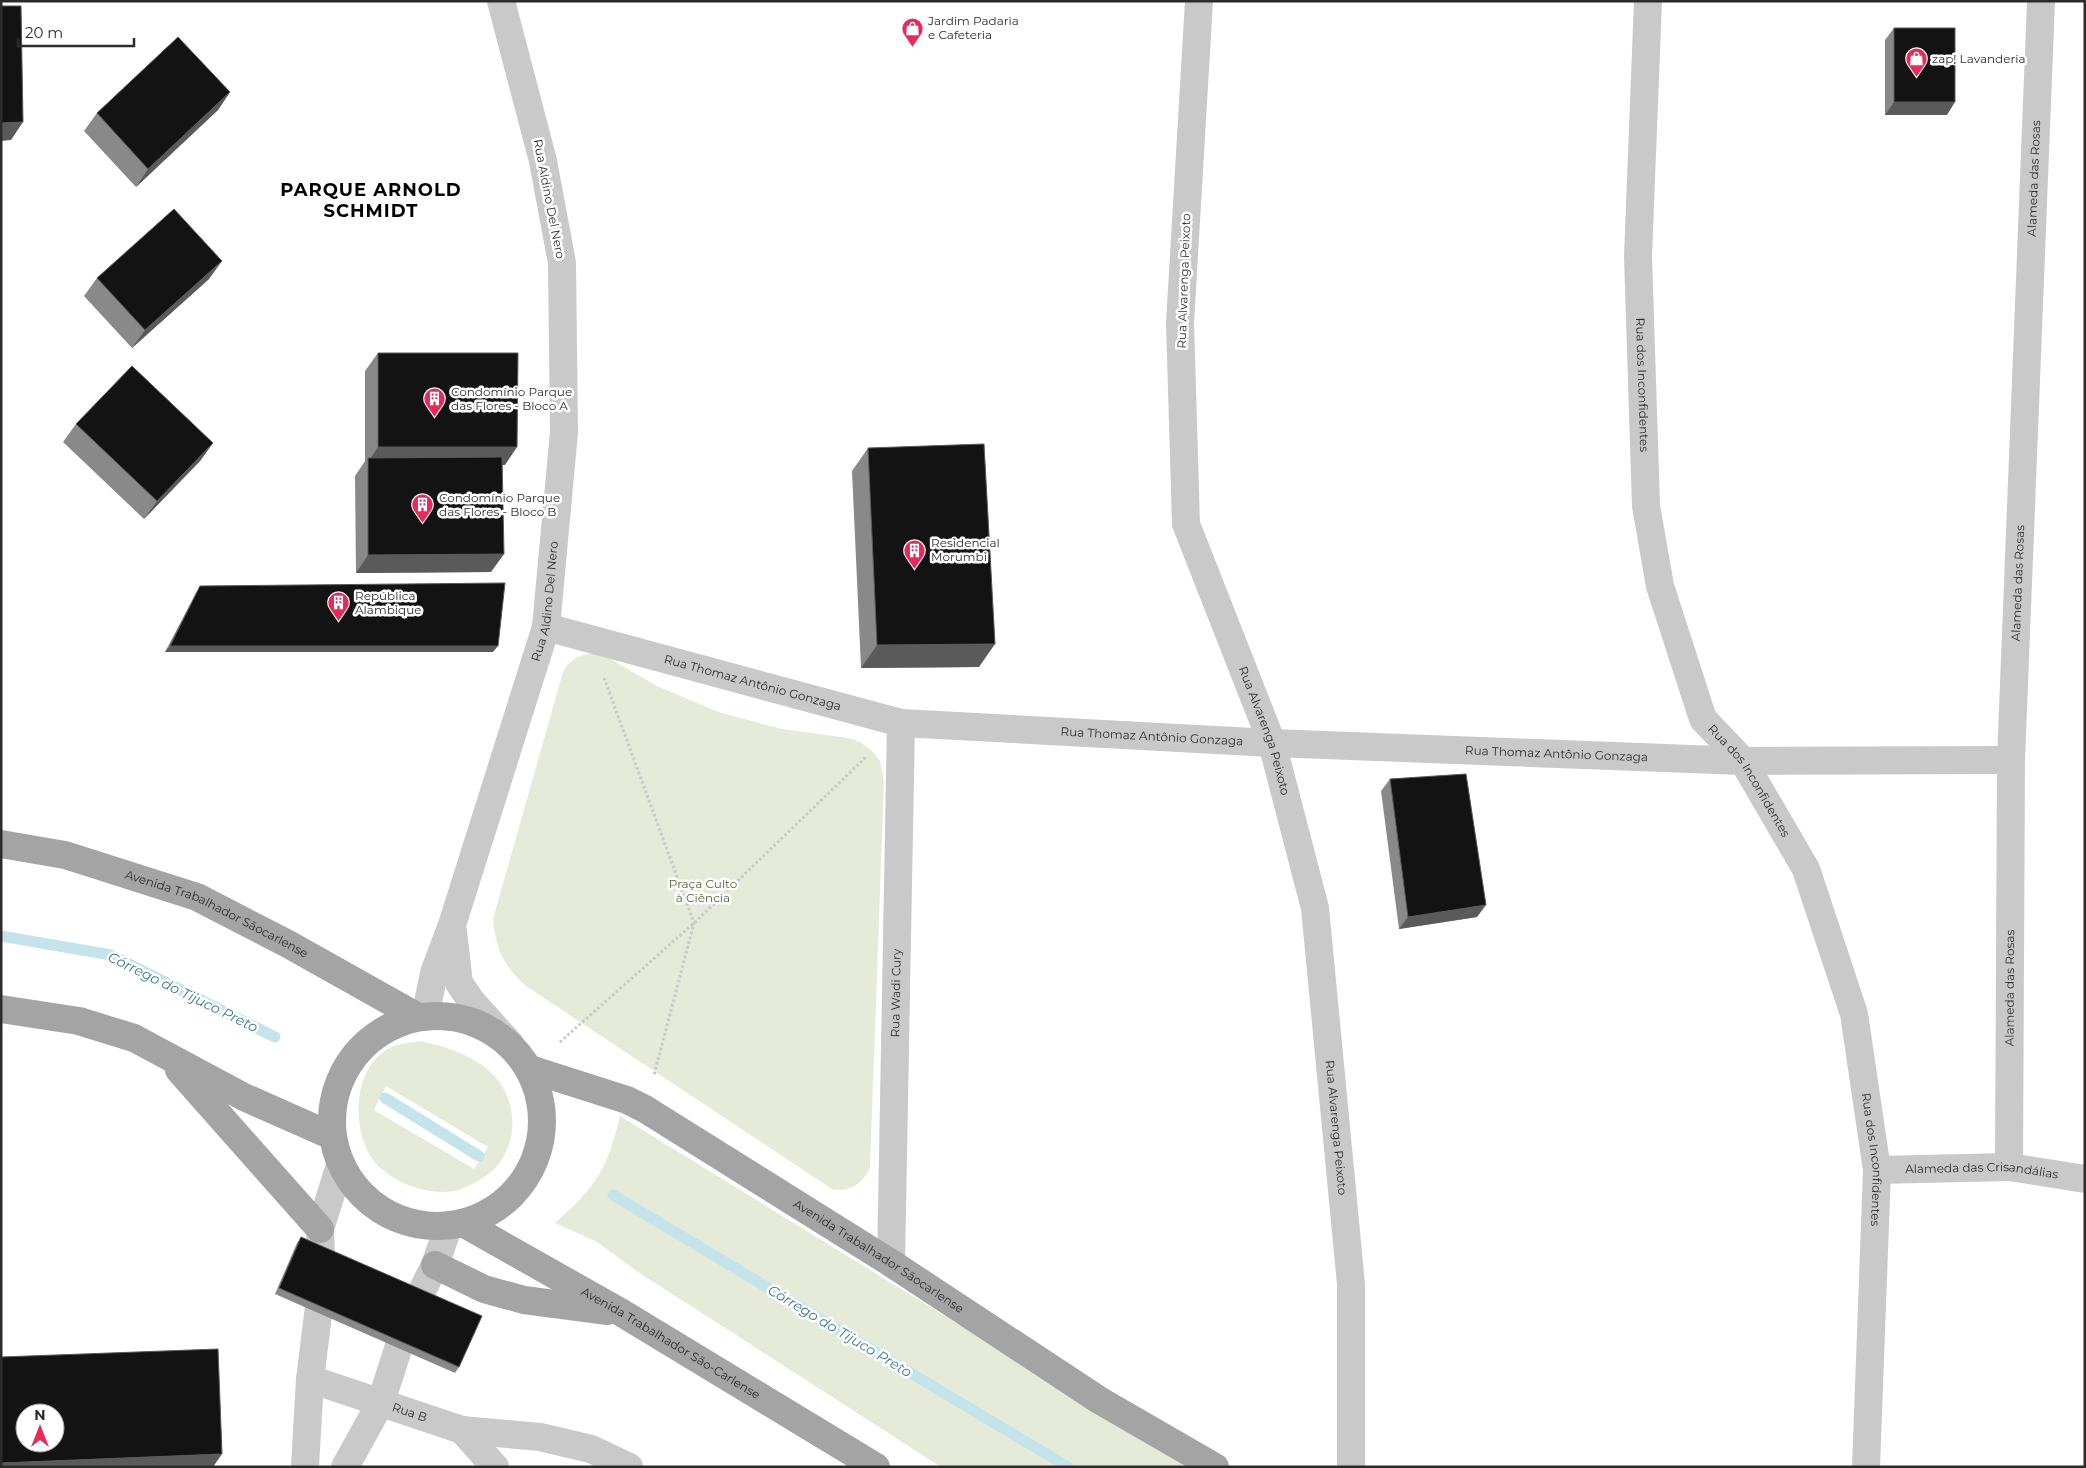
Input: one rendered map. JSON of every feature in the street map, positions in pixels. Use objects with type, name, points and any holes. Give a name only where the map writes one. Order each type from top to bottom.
[{"type":"main road","name":"Avenida Trabalhador Sãocarlense","points":[[1,844],[65,855],[197,897],[288,944],[421,1017]]},
{"type":"main road","points":[[1,1009],[79,1021],[134,1038],[244,1097],[332,1136]]},
{"type":"main road","points":[[451,1016],[482,1025],[510,1044],[530,1069],[541,1100],[543,1131],[535,1162],[517,1190],[493,1210],[456,1224],[434,1227],[405,1222],[378,1209],[356,1189],[340,1165],[332,1136],[332,1104],[342,1073],[361,1047],[387,1028],[421,1017],[451,1016]]},
{"type":"main road","points":[[166,1055],[320,1229]]},
{"type":"main road","name":"Avenida Trabalhador Sãocarlense","points":[[530,1069],[627,1100],[645,1109],[891,1263],[1099,1400],[1215,1467]]},
{"type":"main road","name":"Avenida Trabalhador São-Carlense","points":[[456,1224],[622,1313],[876,1467]]},
{"type":"main road","points":[[435,1265],[484,1289],[524,1300],[622,1313]]},
{"type":"street","name":"Rua Aldino Del Nero","points":[[421,1017],[546,628],[564,432],[562,263],[543,161],[501,1]]},
{"type":"street","name":"Rua Alvarenga Peixoto","points":[[1199,1],[1180,323],[1186,524],[1272,743],[1315,908],[1351,1284],[1351,1467]]},
{"type":"street","name":"Rua dos Inconfidentes","points":[[1648,1],[1638,256],[1646,506],[1660,586],[1703,719],[1743,761],[1806,869],[1854,1014],[1877,1170],[1866,1467]]},
{"type":"street","name":"Alameda das Rosas","points":[[2009,1167],[2011,760],[2041,1]]},
{"type":"street","name":"Rua Thomaz Antônio Gonzaga","points":[[546,628],[901,723],[1272,743],[1743,761],[2011,760]]},
{"type":"street","name":"Rua Wadi Cury","points":[[891,1263],[901,723]]},
{"type":"street","points":[[452,925],[458,983],[472,1002],[510,1044]]},
{"type":"street","points":[[305,1467],[310,1379],[322,1283],[320,1229],[340,1165]]},
{"type":"street","name":"Alameda das Crisandálias","points":[[1877,1170],[2009,1167],[2085,1179]]},
{"type":"street","points":[[345,1467],[381,1402],[408,1321],[456,1224]]},
{"type":"street","name":"Rua B","points":[[310,1379],[462,1430],[495,1467]]},
{"type":"street","points":[[462,1430],[540,1437],[591,1449],[629,1467]]},
{"type":"path","points":[[589,638],[694,923],[645,1109]]},
{"type":"path","points":[[530,1069],[694,923],[901,723]]},
{"type":"green space","name":"Praça Culto à Ciência","points":[[600,653],[657,686],[718,712],[782,729],[848,738],[860,742],[872,751],[880,761],[884,781],[870,1167],[864,1178],[855,1186],[844,1190],[832,1189],[526,986],[506,964],[502,956],[496,939],[493,919],[563,672],[574,659]]},
{"type":"green space","points":[[419,1041],[455,1051],[471,1058],[486,1068],[498,1080],[506,1094],[511,1111],[512,1131],[510,1142],[496,1168],[476,1182],[459,1190],[446,1192],[420,1189],[394,1178],[374,1161],[367,1150],[363,1138],[360,1125],[359,1098],[367,1072],[374,1061],[387,1049]],"holes":[[[386,1086],[488,1147],[474,1169],[374,1110]]]},
{"type":"green space","points":[[620,1116],[1190,1467],[941,1467],[638,1272],[597,1242],[555,1223],[581,1198],[598,1176],[610,1150]]},
{"type":"building","points":[[1,6],[21,6],[23,122],[1,123]]},
{"type":"building","name":"zap! Lavanderia","points":[[1894,28],[1955,28],[1955,102],[1894,102]]},
{"type":"building","points":[[178,37],[230,92],[148,169],[97,113]]},
{"type":"building","points":[[174,209],[222,261],[145,330],[97,278]]},
{"type":"building","name":"Condomínio Parque das Flores - Bloco A","points":[[378,353],[518,353],[517,447],[378,447]]},
{"type":"building","points":[[132,366],[213,443],[157,501],[76,424]]},
{"type":"building","name":"Residencial Morumbi","points":[[984,444],[995,644],[877,645],[868,448]]},
{"type":"building","name":"Condomínio Parque das Flores - Bloco B","points":[[502,457],[504,554],[368,555],[368,458]]},
{"type":"building","name":"República Alambique","points":[[505,583],[498,646],[170,646],[200,586]]},
{"type":"building","points":[[1466,774],[1486,905],[1408,917],[1390,779]]},
{"type":"building","points":[[301,1237],[482,1316],[459,1367],[279,1288]]},
{"type":"building","points":[[218,1349],[222,1454],[1,1463],[1,1357]]},
{"type":"waterway","name":"Córrego do Tijuco Preto","points":[[1,936],[111,955],[275,1037]]},
{"type":"waterway","name":"Córrego do Tijuco Preto","points":[[385,1098],[479,1156]]},
{"type":"waterway","name":"Córrego do Tijuco Preto","points":[[613,1195],[1068,1467]]},
{"type":"place","name":"Jardim Padaria e Cafeteria","points":[[912,47]]},
{"type":"place","name":"zap! Lavanderia","points":[[1916,78]]},
{"type":"place","name":"Condomínio Parque das Flores - Bloco A","points":[[435,418]]},
{"type":"place","name":"Condomínio Parque das Flores - Bloco B","points":[[423,524]]},
{"type":"place","name":"Residencial Morumbi","points":[[915,569]]},
{"type":"place","name":"República Alambique","points":[[339,622]]},
{"type":"district","name":"PARQUE ARNOLD SCHMIDT","points":[[371,200]]}]
